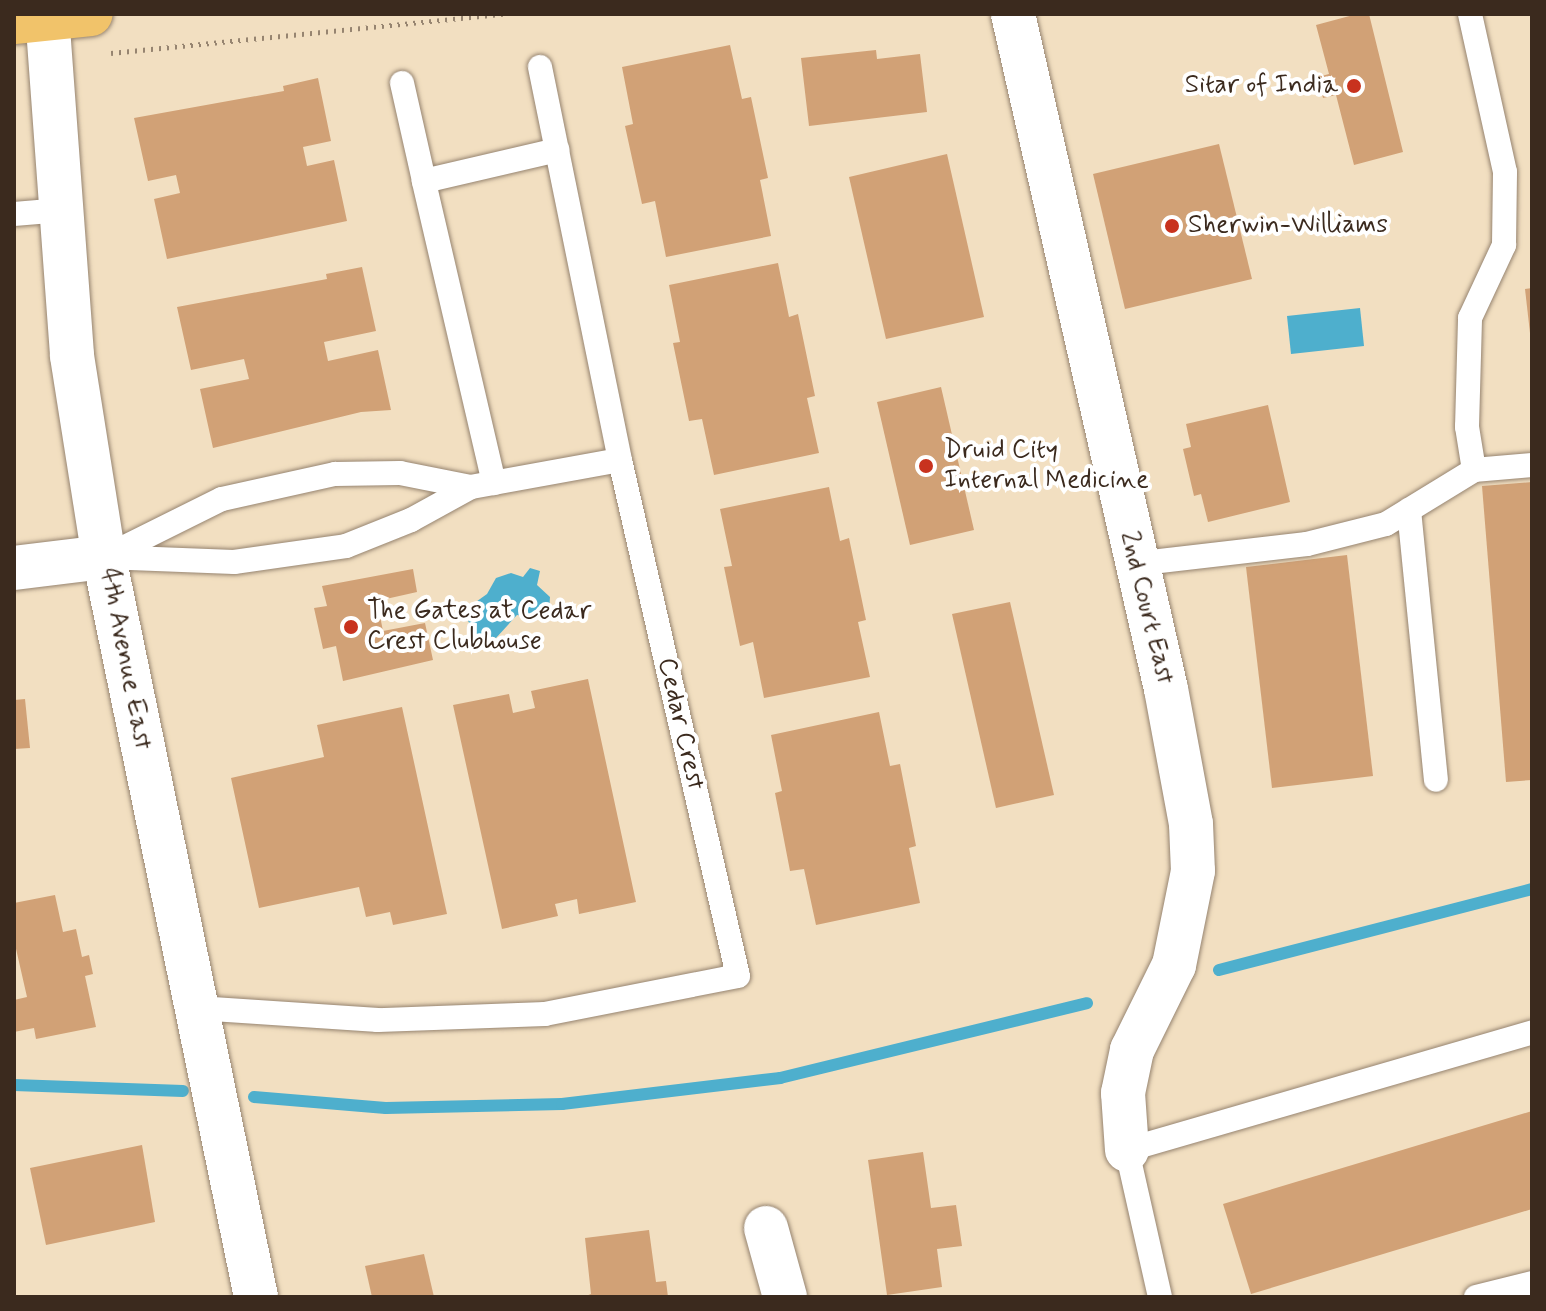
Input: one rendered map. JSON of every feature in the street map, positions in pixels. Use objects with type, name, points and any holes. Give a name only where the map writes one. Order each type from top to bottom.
[{"type":"main road","points":[[40,28],[91,14]]},
{"type":"street","name":"2nd Court East","points":[[1013,14],[1134,564],[1186,778],[1193,871],[1174,965],[1132,1050],[1123,1093],[1127,1150]]},
{"type":"street","name":"4th Avenue East","points":[[40,28],[62,210],[72,356],[104,557],[256,1297]]},
{"type":"street","points":[[14,568],[104,557]]},
{"type":"street","points":[[766,1228],[785,1297]]},
{"type":"lane","points":[[1470,14],[1505,172],[1504,245],[1470,318],[1467,427],[1474,470]]},
{"type":"lane","points":[[104,557],[234,562],[346,546],[411,520],[483,485],[620,460],[540,67]]},
{"type":"lane","points":[[402,83],[483,485]]},
{"type":"lane","points":[[424,181],[557,150]]},
{"type":"lane","points":[[14,214],[62,210]]},
{"type":"lane","name":"Cedar Crest","points":[[197,1008],[378,1020],[545,1014],[738,976],[620,460]]},
{"type":"lane","points":[[1134,564],[1307,544],[1386,524],[1474,470],[1532,465]]},
{"type":"lane","points":[[104,557],[222,499],[335,474],[400,473],[483,485]]},
{"type":"lane","points":[[1409,510],[1436,780]]},
{"type":"lane","points":[[1160,1297],[1127,1150],[1532,1032]]},
{"type":"lane","points":[[1476,1297],[1532,1283]]},
{"type":"path","points":[[40,28],[503,14]]},
{"type":"water","points":[[1360,308],[1364,346],[1291,354],[1287,316]]},
{"type":"water","points":[[530,568],[540,571],[537,585],[550,597],[549,611],[536,618],[517,615],[496,638],[477,635],[468,621],[473,604],[487,594],[496,578],[511,573],[523,577]]},
{"type":"building","name":"Sitar of India","points":[[1357,14],[1369,14],[1403,152],[1354,165],[1336,95],[1323,98],[1318,77],[1329,74],[1316,25]]},
{"type":"building","points":[[730,45],[742,99],[751,97],[768,178],[760,180],[771,236],[666,257],[655,201],[642,204],[625,126],[633,124],[622,67]]},
{"type":"building","points":[[876,50],[877,59],[920,54],[927,112],[809,126],[801,58]]},
{"type":"building","points":[[318,78],[331,141],[303,147],[307,166],[334,160],[347,221],[167,259],[154,199],[180,193],[176,175],[148,181],[134,118],[284,91],[283,86]]},
{"type":"building","name":"Sherwin-Williams","points":[[1219,144],[1252,279],[1125,309],[1093,174]]},
{"type":"building","points":[[947,154],[984,317],[886,339],[849,177]]},
{"type":"building","points":[[778,263],[789,317],[798,314],[815,396],[807,398],[819,453],[714,475],[702,419],[689,421],[673,343],[680,342],[669,285]]},
{"type":"building","points":[[362,267],[376,331],[324,342],[328,361],[378,350],[391,410],[361,412],[213,448],[200,389],[249,379],[244,359],[191,370],[177,307],[327,279],[326,274]]},
{"type":"building","points":[[1532,288],[1532,332],[1530,333],[1525,289]]},
{"type":"building","name":"Druid City Internal Medicine","points":[[941,387],[974,530],[910,545],[877,402]]},
{"type":"building","points":[[1268,405],[1290,502],[1208,522],[1201,494],[1194,496],[1183,449],[1191,447],[1186,424]]},
{"type":"building","points":[[1532,482],[1532,780],[1506,782],[1482,486]]},
{"type":"building","points":[[829,487],[840,541],[849,538],[866,620],[858,622],[870,677],[764,698],[753,642],[740,646],[724,567],[732,566],[720,509]]},
{"type":"building","points":[[1347,555],[1373,776],[1272,788],[1246,567]]},
{"type":"building","name":"The Gates at Cedar Crest Clubhouse","points":[[413,569],[417,592],[377,601],[383,631],[425,623],[433,660],[343,681],[336,646],[323,649],[314,608],[327,606],[322,586]]},
{"type":"building","points":[[1010,602],[1054,795],[996,808],[952,614]]},
{"type":"building","points":[[588,679],[636,902],[579,914],[577,899],[555,904],[558,916],[502,929],[453,705],[509,694],[513,713],[535,708],[531,691]]},
{"type":"building","points":[[25,699],[30,748],[14,749],[14,700]]},
{"type":"building","points":[[402,707],[447,914],[393,925],[390,912],[366,917],[359,887],[259,908],[231,778],[324,757],[317,725]]},
{"type":"building","points":[[879,712],[890,766],[900,764],[916,846],[909,848],[920,903],[816,925],[804,869],[790,871],[775,793],[782,791],[771,735]]},
{"type":"building","points":[[55,895],[63,932],[76,929],[82,957],[89,955],[93,974],[85,976],[96,1027],[36,1039],[34,1028],[14,1032],[14,1000],[27,997],[14,940],[14,903]]},
{"type":"building","points":[[1532,1111],[1532,1209],[1251,1294],[1223,1204]]},
{"type":"building","points":[[142,1145],[155,1222],[46,1245],[30,1168]]},
{"type":"building","points":[[923,1152],[931,1208],[956,1205],[962,1246],[937,1249],[942,1287],[887,1295],[868,1160]]},
{"type":"building","points":[[649,1230],[656,1282],[666,1281],[668,1297],[583,1297],[591,1294],[585,1238]]},
{"type":"building","points":[[424,1254],[434,1297],[372,1297],[365,1266]]},
{"type":"waterway","points":[[1219,970],[1532,889]]},
{"type":"waterway","points":[[254,1097],[386,1108],[562,1104],[780,1078],[1087,1003]]},
{"type":"waterway","points":[[14,1085],[183,1091]]},
{"type":"place","name":"Sitar of India","points":[[1354,86]]},
{"type":"place","name":"Sherwin-Williams","points":[[1172,226]]},
{"type":"place","name":"Druid City Internal Medicine","points":[[926,466]]},
{"type":"place","name":"The Gates at Cedar Crest Clubhouse","points":[[351,627]]}]
